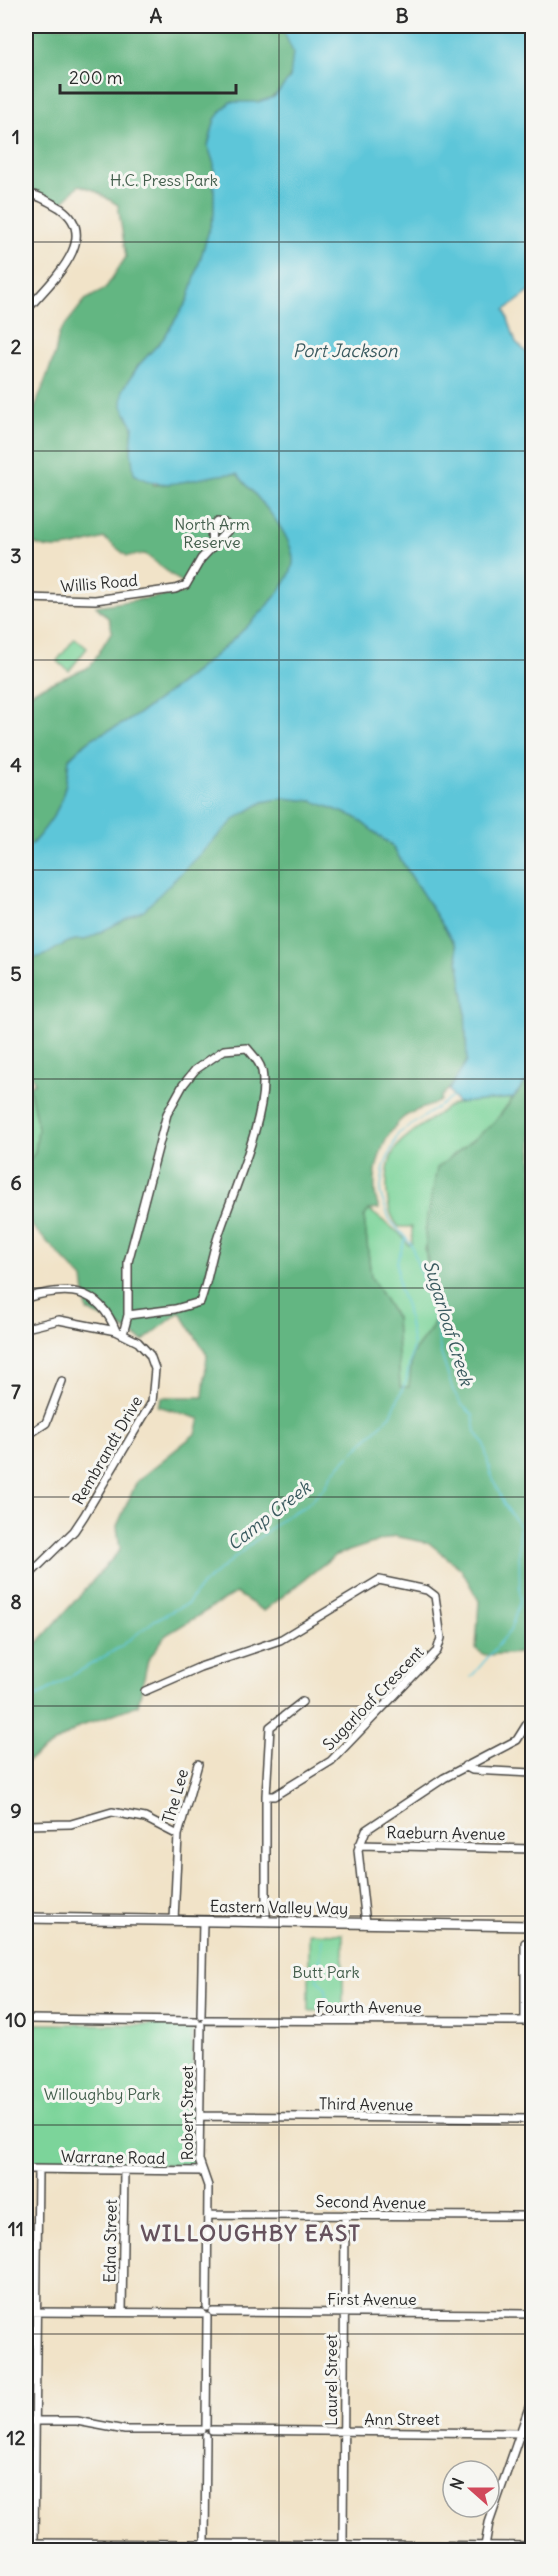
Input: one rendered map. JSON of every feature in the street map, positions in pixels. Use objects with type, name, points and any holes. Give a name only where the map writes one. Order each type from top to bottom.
[{"type":"main road","name":"Eastern Valley Way","points":[[26,1918],[532,1926]]},
{"type":"street","points":[[26,311],[71,256],[78,239],[74,223],[67,214],[44,199],[27,194]]},
{"type":"street","name":"Willis Road","points":[[26,598],[95,600],[175,589],[186,585],[212,544]]},
{"type":"street","points":[[120,1332],[128,1316],[129,1256],[167,1114],[183,1085],[195,1070],[224,1050],[247,1048],[262,1072],[258,1115],[210,1262],[200,1302],[175,1309],[128,1316]]},
{"type":"street","name":"Rembrandt Drive","points":[[26,1299],[58,1290],[87,1296],[94,1299],[110,1316],[120,1332]]},
{"type":"street","name":"Rembrandt Drive","points":[[26,1328],[59,1320],[120,1332],[138,1342],[150,1355],[155,1369],[152,1402],[74,1531],[26,1578]]},
{"type":"street","points":[[26,1436],[46,1423],[62,1382]]},
{"type":"street","name":"Sugarloaf Crescent","points":[[145,1691],[200,1667],[280,1640],[379,1580],[432,1592],[441,1638],[437,1651],[331,1761],[274,1796],[266,1796]]},
{"type":"street","points":[[266,1922],[266,1796],[270,1727],[302,1702]]},
{"type":"street","points":[[366,1924],[358,1856],[359,1845],[370,1827],[465,1766],[517,1740],[532,1716]]},
{"type":"street","name":"The Lee","points":[[174,1920],[178,1835],[198,1764]]},
{"type":"street","points":[[465,1766],[472,1770],[532,1773]]},
{"type":"street","points":[[26,1825],[71,1824],[112,1812],[145,1818],[178,1835]]},
{"type":"street","name":"Raeburn Avenue","points":[[359,1845],[532,1849]]},
{"type":"street","name":"Robert Street","points":[[203,1921],[201,2171],[208,2186],[205,2543]]},
{"type":"street","points":[[525,1943],[529,2021]]},
{"type":"street","name":"Fourth Avenue","points":[[26,2019],[529,2021]]},
{"type":"street","name":"Third Avenue","points":[[200,2116],[532,2119]]},
{"type":"street","name":"Warrane Road","points":[[26,2169],[201,2171]]},
{"type":"street","points":[[34,2543],[38,2170]]},
{"type":"street","name":"Edna Street","points":[[122,2312],[124,2171]]},
{"type":"street","name":"Second Avenue","points":[[208,2215],[532,2216]]},
{"type":"street","name":"Laurel Street","points":[[344,2544],[345,2215]]},
{"type":"street","name":"First Avenue","points":[[26,2312],[532,2314]]},
{"type":"street","points":[[485,2546],[489,2523],[532,2399]]},
{"type":"street","name":"Ann Street","points":[[26,2421],[77,2421],[125,2430],[521,2433]]},
{"type":"street","points":[[26,2543],[205,2543],[329,2547],[344,2544],[435,2548],[532,2546]]},
{"type":"green space","points":[[26,26],[281,26],[291,45],[294,60],[286,84],[274,96],[256,103],[230,102],[215,119],[208,146],[214,164],[214,214],[188,300],[163,339],[138,366],[123,390],[133,426],[131,451],[154,485],[237,474],[271,514],[286,537],[293,560],[288,578],[273,599],[250,623],[195,672],[143,711],[90,740],[69,758],[66,785],[59,806],[48,825],[31,845],[26,845],[26,696],[37,689],[90,667],[112,631],[109,619],[96,606],[183,593],[182,583],[145,554],[127,556],[104,538],[64,548],[53,548],[34,544],[26,538],[26,432],[55,354],[59,333],[85,300],[105,289],[126,257],[118,205],[94,190],[79,185],[61,204],[26,188]]},
{"type":"green space","points":[[75,638],[87,648],[69,671],[57,661]]},
{"type":"green space","points":[[283,798],[314,801],[355,817],[392,846],[456,946],[465,1003],[467,1061],[458,1079],[441,1097],[441,1100],[403,1118],[388,1137],[378,1160],[376,1173],[376,1198],[379,1209],[369,1210],[364,1217],[371,1277],[396,1318],[400,1387],[409,1387],[412,1354],[431,1329],[437,1315],[435,1277],[428,1267],[425,1232],[437,1168],[494,1123],[532,1074],[532,1641],[522,1653],[485,1655],[476,1649],[479,1601],[461,1569],[429,1543],[394,1536],[334,1556],[264,1611],[236,1593],[166,1635],[148,1660],[138,1705],[79,1727],[26,1762],[26,1656],[120,1550],[117,1526],[137,1481],[196,1433],[200,1419],[158,1406],[162,1397],[203,1397],[207,1355],[180,1312],[143,1341],[118,1325],[87,1311],[83,1279],[26,1220],[26,1164],[35,1153],[38,1128],[29,1086],[35,1083],[30,1072],[26,1074],[26,960],[47,954],[71,941],[85,940],[114,925],[236,818],[263,802]]},
{"type":"green space","points":[[29,1086],[38,1128],[35,1153],[26,1164],[26,1088]]},
{"type":"green space","points":[[513,1098],[494,1123],[437,1169],[425,1250],[428,1267],[435,1277],[437,1315],[431,1329],[412,1354],[409,1387],[400,1387],[396,1318],[371,1277],[364,1217],[369,1210],[399,1233],[409,1245],[412,1243],[412,1227],[399,1227],[390,1210],[388,1199],[390,1163],[398,1145],[424,1123],[454,1104]]},
{"type":"green space","name":"Butt Park","points":[[309,1933],[343,1934],[343,2010],[309,2011]]},
{"type":"green space","name":"Willoughby Park","points":[[26,2024],[192,2025],[193,2166],[26,2162]]},
{"type":"water","name":"Port Jackson","points":[[281,26],[532,26],[532,290],[505,310],[516,342],[532,358],[532,1074],[513,1098],[457,1103],[449,1090],[467,1061],[465,1003],[456,946],[392,846],[355,817],[313,801],[283,798],[263,802],[236,818],[144,910],[85,940],[71,941],[47,954],[26,960],[26,845],[31,845],[48,825],[59,806],[66,785],[69,759],[93,738],[143,711],[223,648],[273,599],[288,578],[293,560],[291,549],[280,526],[237,474],[210,476],[172,484],[147,481],[134,474],[131,451],[133,426],[122,406],[123,390],[138,366],[163,339],[188,300],[214,214],[214,164],[208,146],[215,119],[230,102],[258,102],[274,97],[290,78],[293,52]]},
{"type":"waterway","name":"Sugarloaf Creek","points":[[453,1097],[398,1134],[384,1167],[380,1193],[390,1220],[411,1244],[434,1314],[441,1354],[453,1390],[461,1404],[473,1415],[476,1432],[484,1444],[490,1472],[504,1504],[519,1526],[520,1601],[510,1631],[471,1677]]},
{"type":"waterway","name":"Camp Creek","points":[[26,1703],[120,1647],[155,1620],[188,1603],[202,1585],[258,1538],[289,1514],[304,1507],[325,1487],[334,1471],[391,1415],[406,1381],[413,1346],[406,1306],[399,1288],[397,1262],[405,1239]]},
{"type":"waterway","name":"Sugarloaf Creek","points":[[323,1938],[317,1980],[326,1989],[326,2010]]},
{"type":"district","name":"WILLOUGHBY EAST","points":[[251,2233]]},
{"type":"park label","name":"H.C. Press Park","points":[[164,180]]},
{"type":"park label","name":"North Arm Reserve","points":[[212,533]]}]
